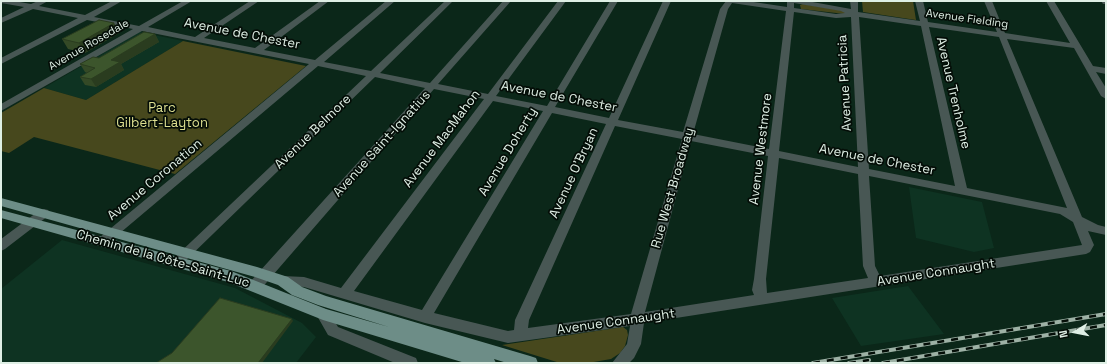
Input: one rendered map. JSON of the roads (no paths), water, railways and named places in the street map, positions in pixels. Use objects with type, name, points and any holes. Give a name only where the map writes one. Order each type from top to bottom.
[{"type":"main road","name":"Chemin de la Côte-Saint-Luc","points":[[1,202],[265,274],[283,281],[297,291],[323,301],[530,363]]},
{"type":"main road","name":"Chemin de la Côte-Saint-Luc","points":[[1,214],[177,262],[255,286],[323,314],[488,363]]},
{"type":"street","name":"Avenue de Chester","points":[[3,1],[1063,211],[1095,229],[1106,231]]},
{"type":"street","points":[[1,21],[44,1]]},
{"type":"street","points":[[1,61],[118,1]]},
{"type":"street","name":"Avenue Rosedale","points":[[1,108],[188,1]]},
{"type":"street","points":[[196,39],[255,1]]},
{"type":"street","points":[[257,51],[325,1]]},
{"type":"street","name":"Avenue Coronation","points":[[103,241],[391,1]]},
{"type":"street","name":"Avenue Belmore","points":[[177,262],[449,1]]},
{"type":"street","name":"Avenue Saint-Ignatius","points":[[255,286],[507,1]]},
{"type":"street","name":"Avenue MacMahon","points":[[344,294],[562,1]]},
{"type":"street","name":"Avenue Doherty","points":[[425,317],[614,1]]},
{"type":"street","name":"Avenue O'Bryan","points":[[521,335],[522,320],[667,1]]},
{"type":"street","name":"Avenue Fielding","points":[[731,1],[792,4],[840,16],[855,14],[1076,46]]},
{"type":"street","name":"Rue West Broadway","points":[[618,363],[632,349],[644,286],[688,136],[724,5],[731,1]]},
{"type":"street","name":"Avenue Patricia","points":[[854,1],[869,266],[877,282]]},
{"type":"street","name":"Avenue Trenholme","points":[[919,1],[962,191]]},
{"type":"street","name":"Avenue Connaught","points":[[521,335],[637,319],[1084,250],[1088,245],[988,1]]},
{"type":"street","points":[[1050,1],[1106,96]]},
{"type":"street","name":"Avenue Westmore","points":[[762,300],[759,285],[792,4]]},
{"type":"street","points":[[1090,68],[1106,70]]},
{"type":"street","points":[[1,246],[44,213]]},
{"type":"street","name":"Chemin de la Côte-Saint-Luc","points":[[283,281],[304,282],[425,317],[501,336],[521,335]]},
{"type":"street","points":[[323,314],[333,331],[411,363]]},
{"type":"railway","points":[[813,363],[1106,314]]},
{"type":"railway","points":[[883,363],[1106,325]]},
{"type":"railway","points":[[849,363],[869,360]]},
{"type":"park label","name":"Parc Gilbert-Layton","points":[[162,116]]}]
